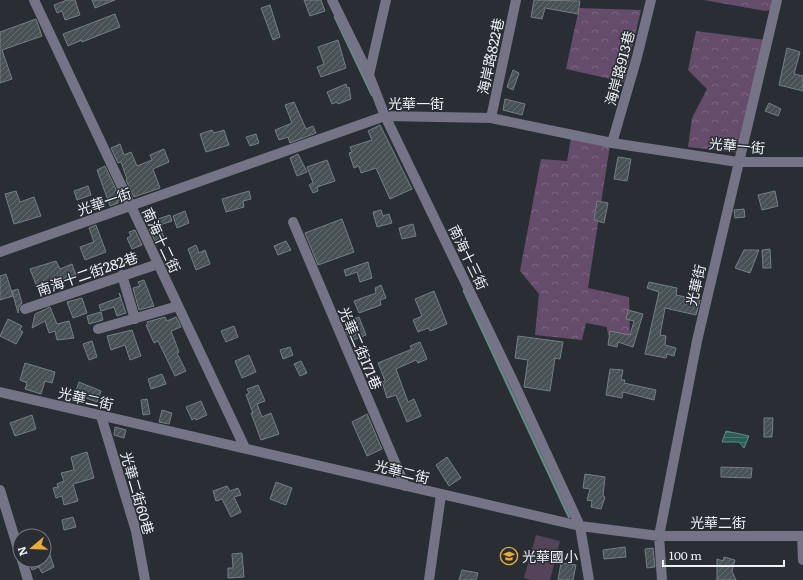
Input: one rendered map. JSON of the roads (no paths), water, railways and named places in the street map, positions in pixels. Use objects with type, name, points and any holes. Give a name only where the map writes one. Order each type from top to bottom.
[{"type":"street","name":"南海十二街","points":[[34,0],[245,448]]},
{"type":"street","name":"南海十三街","points":[[332,0],[369,75],[385,116],[512,379],[580,526],[589,580]]},
{"type":"street","points":[[369,75],[386,0]]},
{"type":"street","name":"海岸路822巷","points":[[491,118],[516,0]]},
{"type":"street","name":"海岸路913巷","points":[[612,142],[637,57],[651,0]]},
{"type":"street","name":"光華街","points":[[662,580],[659,536],[697,341],[777,0]]},
{"type":"street","name":"光華一街","points":[[0,252],[385,116],[491,118],[612,142],[738,162],[803,162]]},
{"type":"street","name":"光華二街171巷","points":[[293,222],[404,486]]},
{"type":"street","name":"南海十二街282巷","points":[[24,309],[158,264]]},
{"type":"street","points":[[122,275],[135,319]]},
{"type":"street","points":[[98,329],[178,306]]},
{"type":"street","name":"光華二街","points":[[0,392],[580,526],[659,536],[802,536]]},
{"type":"street","name":"光華二街60巷","points":[[101,416],[136,531],[145,580]]},
{"type":"street","points":[[0,490],[12,529]]},
{"type":"street","points":[[430,580],[441,495]]},
{"type":"street","points":[[802,536],[803,560]]},
{"type":"street","points":[[24,568],[28,580]]},
{"type":"waterway","points":[[335,17],[372,95]]},
{"type":"waterway","points":[[464,291],[569,517]]},
{"type":"place","name":"光華國小","points":[[509,556]]}]
